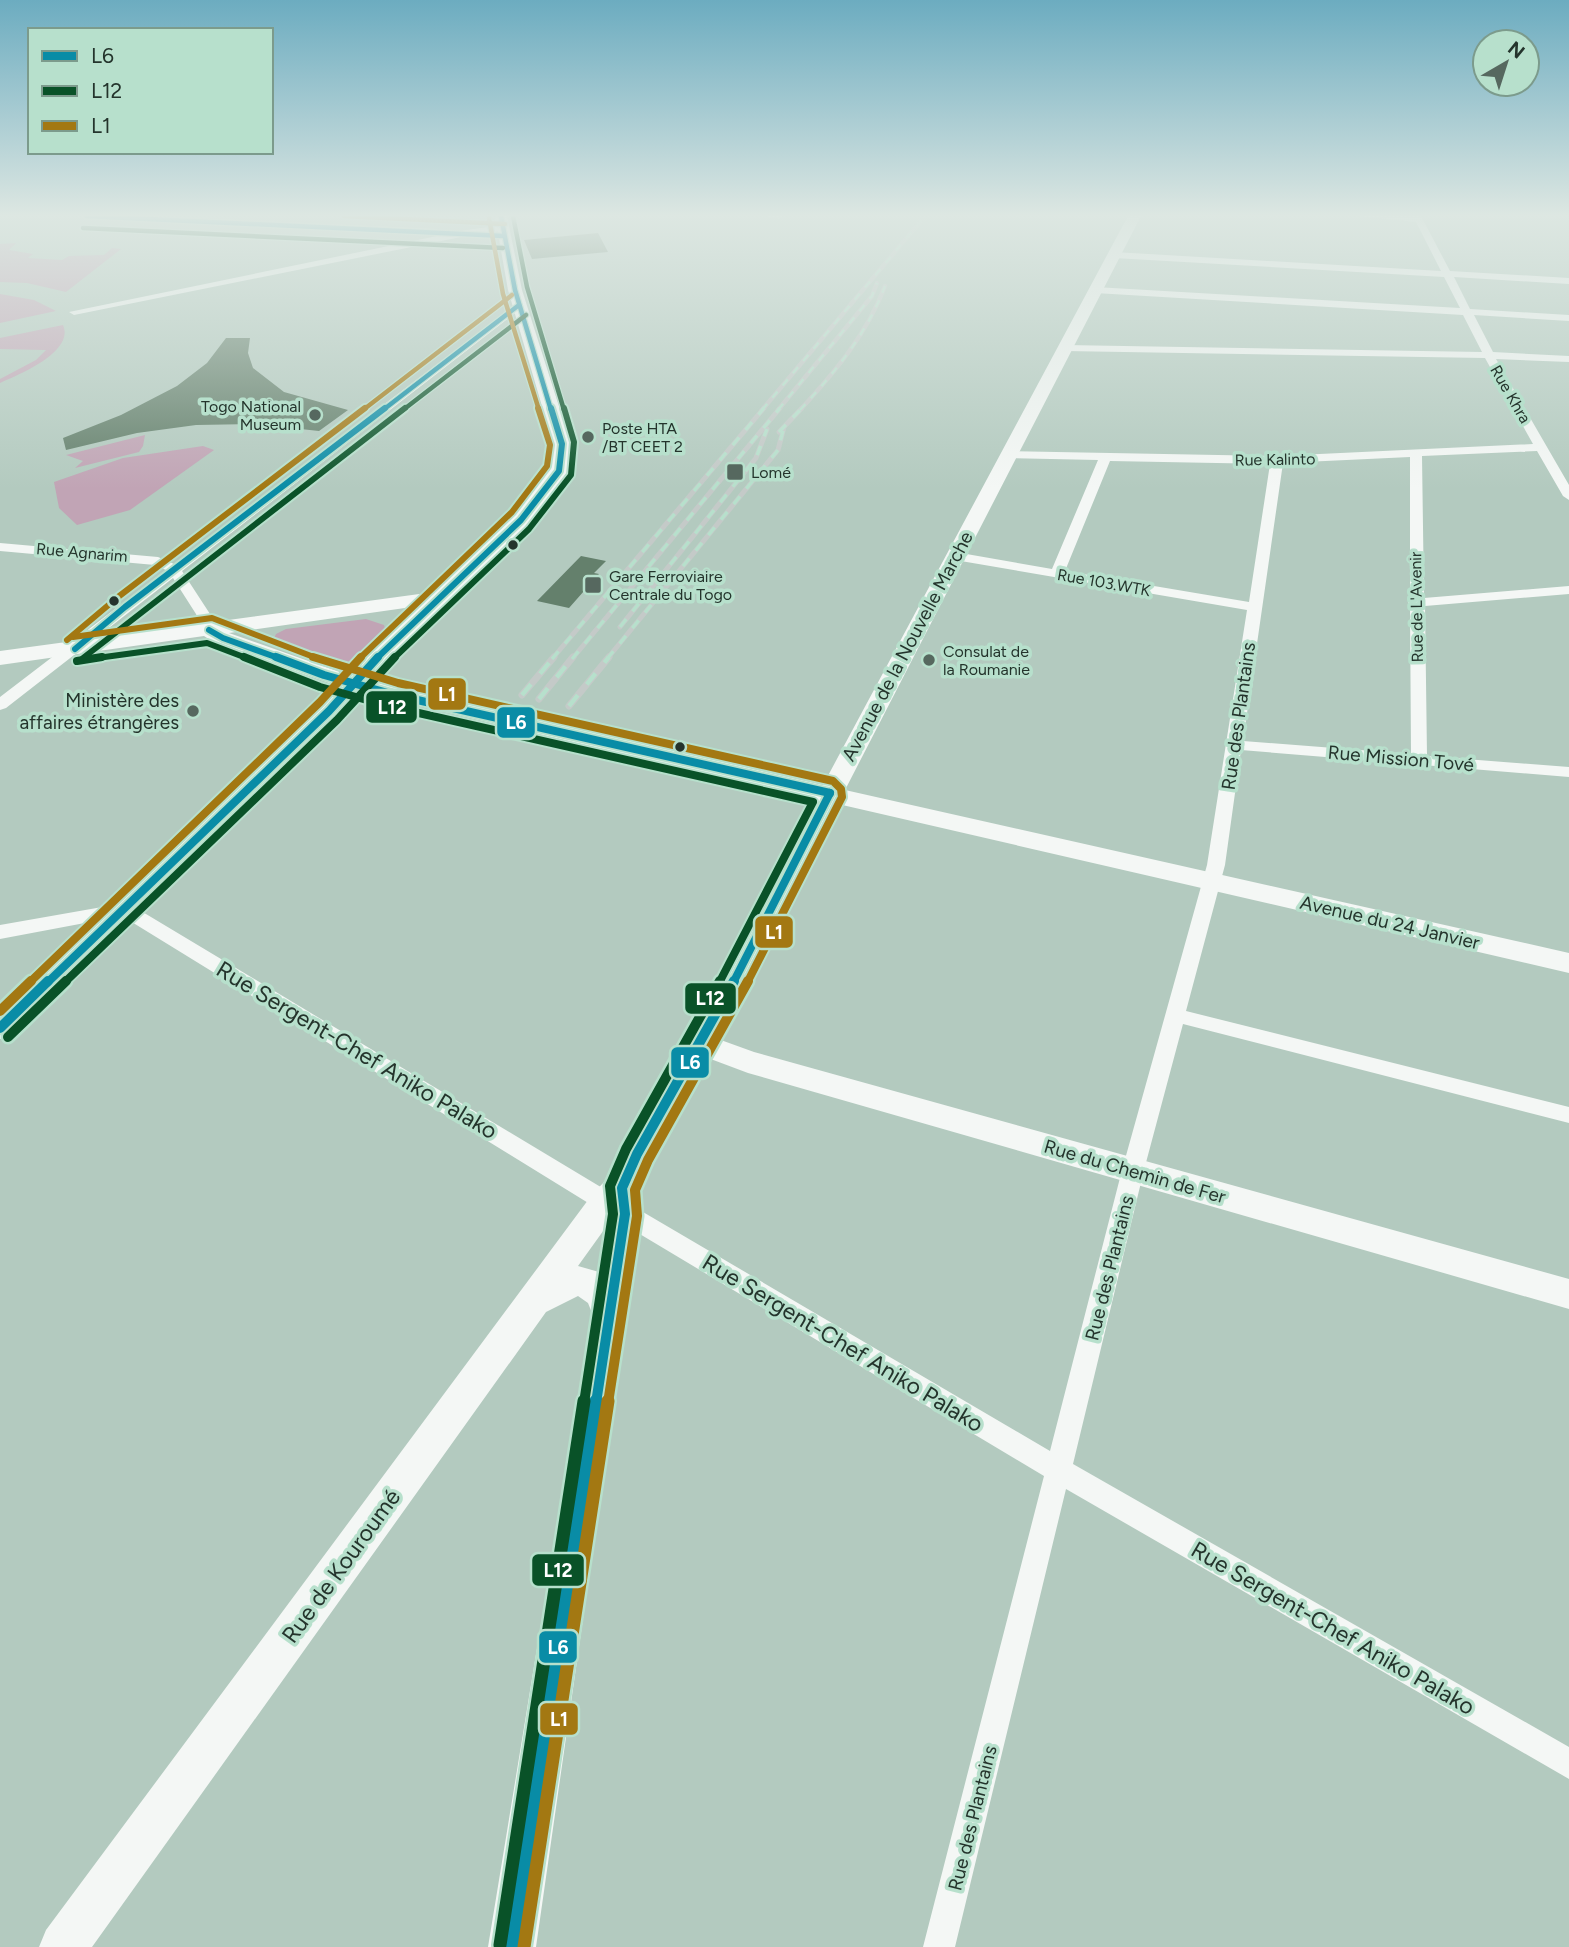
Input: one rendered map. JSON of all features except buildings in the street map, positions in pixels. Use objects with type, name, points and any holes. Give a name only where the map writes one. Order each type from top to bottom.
[{"type":"street","points":[[119,307],[76,316],[122,307]]},
{"type":"street","points":[[0,705],[517,307]]},
{"type":"street","points":[[0,1028],[356,684],[373,662],[522,520],[553,481],[562,463],[562,444],[520,307]]},
{"type":"street","name":"Avenue de la Nouvelle Marche","points":[[617,1201],[637,1154],[701,1044],[1086,307]]},
{"type":"street","points":[[1380,307],[1569,318]]},
{"type":"street","name":"Rue Khra","points":[[1465,307],[1569,496]]},
{"type":"street","points":[[1065,348],[1489,355],[1569,359]]},
{"type":"street","name":"Rue Kalinto","points":[[1008,455],[1105,459],[1277,460],[1541,447]]},
{"type":"street","name":"Rue de L'Avenir","points":[[1416,454],[1415,603],[1419,760]]},
{"type":"street","points":[[1056,574],[1105,459]]},
{"type":"street","name":"Rue des Plantains","points":[[939,1947],[1133,1171],[1216,865],[1277,460]]},
{"type":"street","name":"Rue Agnarim","points":[[0,547],[145,558],[174,569]]},
{"type":"street","name":"Rue 103.WTK","points":[[955,556],[1253,607]]},
{"type":"street","points":[[174,569],[203,614],[209,630],[223,638],[324,675],[830,793]]},
{"type":"street","points":[[1415,603],[1569,590]]},
{"type":"street","points":[[0,658],[354,607],[443,597]]},
{"type":"street","points":[[354,607],[396,618],[403,626],[400,636]]},
{"type":"street","points":[[261,650],[264,638],[290,618]]},
{"type":"street","points":[[324,675],[373,662]]},
{"type":"street","name":"Rue Mission Tové","points":[[1234,745],[1569,772]]},
{"type":"street","name":"Avenue du 24 Janvier","points":[[830,793],[1569,963]]},
{"type":"street","points":[[0,932],[125,909]]},
{"type":"street","name":"Rue Sergent-Chef Aniko Palako","points":[[125,909],[617,1201],[1058,1470],[1569,1763]]},
{"type":"street","points":[[1175,1015],[1569,1115]]},
{"type":"street","name":"Rue du Chemin de Fer","points":[[701,1044],[748,1062],[1569,1294]]},
{"type":"street","points":[[512,1947],[610,1313],[617,1201]]},
{"type":"street","name":"Rue de Kouroumé","points":[[63,1947],[531,1306],[617,1201]]},
{"type":"street","points":[[531,1306],[561,1284],[583,1282],[601,1292],[610,1313]]},
{"type":"shaded area","points":[[0,307],[48,307],[56,311],[0,323]]},
{"type":"shaded area","points":[[63,325],[61,344],[53,353],[31,368],[0,383],[0,379],[36,360],[46,350],[0,349],[0,338]]},
{"type":"shaded area","points":[[145,435],[139,452],[75,468],[83,461],[66,455]]},
{"type":"shaded area","points":[[203,446],[214,450],[130,510],[77,525],[59,508],[54,482],[123,458]]},
{"type":"shaded area","points":[[366,619],[384,625],[386,632],[359,659],[346,665],[336,665],[278,646],[273,641],[276,634],[286,629]]},
{"type":"railway","points":[[762,410],[849,307]]},
{"type":"railway","points":[[778,410],[863,307]]},
{"type":"railway","points":[[800,410],[849,352],[876,307]]},
{"type":"railway","points":[[552,659],[764,408]]},
{"type":"railway","points":[[572,659],[780,408]]},
{"type":"railway","points":[[779,432],[802,408]]},
{"type":"railway","points":[[607,659],[778,450],[784,427]]},
{"type":"railway","points":[[620,627],[756,458],[767,429]]},
{"type":"railway","points":[[522,695],[554,657]]},
{"type":"railway","points":[[539,699],[573,657]]},
{"type":"railway","points":[[569,706],[609,657]]},
{"type":"transit line","name":"L1","points":[[67,640],[118,597],[497,307]]},
{"type":"transit line","name":"L1","points":[[0,1011],[512,512],[547,466],[550,445],[507,307]]},
{"type":"transit line","name":"L6","points":[[75,649],[125,607],[517,307]]},
{"type":"transit line","name":"L6","points":[[0,1028],[329,711],[373,662],[521,520],[559,471],[562,444],[520,307]]},
{"type":"transit line","name":"L12","points":[[8,1037],[337,720],[382,670],[529,529],[571,475],[574,442],[533,307]]},
{"type":"transit line","name":"L12","points":[[83,658],[526,315]]},
{"type":"transit line","name":"L1","points":[[73,637],[212,618],[304,654],[398,683],[833,781],[841,789],[842,797],[828,829],[712,1050],[648,1160],[635,1190],[637,1216],[524,1947]]},
{"type":"transit line","name":"L6","points":[[209,630],[223,638],[324,675],[395,695],[830,793]]},
{"type":"transit line","name":"L12","points":[[77,661],[207,643],[320,687],[392,707],[813,802],[690,1038],[626,1149],[610,1186],[613,1214],[500,1945]]},
{"type":"transit line","name":"L6","points":[[512,1947],[625,1214],[622,1188],[637,1154],[701,1044],[817,823],[830,793]]},
{"type":"place","name":"Togo National Museum","points":[[315,415]]},
{"type":"place","name":"Poste HTA /BT CEET 2","points":[[588,437]]},
{"type":"place","name":"Lomé","points":[[735,472]]},
{"type":"place","name":"Gare Ferroviaire Centrale du Togo","points":[[593,585]]},
{"type":"place","name":"Consulat de la Roumanie","points":[[929,660]]},
{"type":"place","name":"Ministère des affaires étrangères","points":[[193,711]]}]
